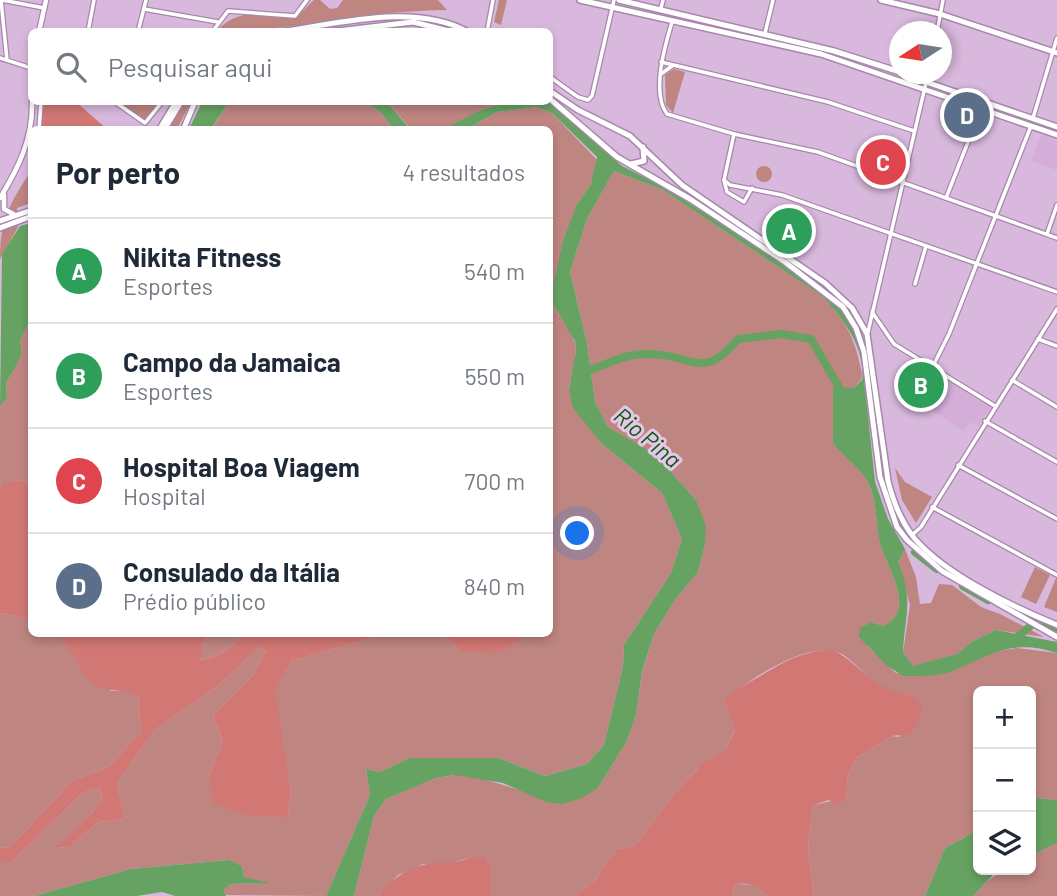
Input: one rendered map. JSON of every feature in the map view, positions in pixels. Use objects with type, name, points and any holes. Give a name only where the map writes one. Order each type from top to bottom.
[{"type":"main road","points":[[580,0],[636,2],[765,33],[889,69]]},
{"type":"main road","points":[[880,0],[940,14],[1055,53]]},
{"type":"main road","points":[[616,2],[672,21],[821,54],[1057,135]]},
{"type":"main road","points":[[314,28],[418,16],[446,21],[460,28]]},
{"type":"main road","points":[[359,28],[407,23],[425,23],[441,28]]},
{"type":"main road","points":[[935,84],[1057,127]]},
{"type":"main road","points":[[553,93],[641,145],[682,185],[832,289],[852,308],[867,334],[888,481],[894,503],[912,535],[948,567],[1057,626]]},
{"type":"main road","points":[[553,102],[605,148],[690,199],[776,256],[843,307],[856,328],[864,352],[880,477],[897,527],[930,562],[1057,637]]},
{"type":"main road","points":[[164,126],[176,105]]},
{"type":"main road","points":[[184,126],[194,105]]},
{"type":"main road","points":[[628,164],[644,161],[645,153],[641,145]]},
{"type":"main road","points":[[0,228],[28,213]]},
{"type":"main road","points":[[0,221],[15,215],[28,216]]},
{"type":"street","points":[[8,60],[1,0],[44,8]]},
{"type":"street","points":[[40,28],[46,0]]},
{"type":"street","points":[[89,28],[94,0]]},
{"type":"street","points":[[139,28],[146,0]]},
{"type":"street","points":[[214,28],[228,10],[295,16],[307,0]]},
{"type":"street","points":[[488,28],[493,0]]},
{"type":"street","points":[[661,8],[663,0]]},
{"type":"street","points":[[765,33],[773,0]]},
{"type":"street","points":[[939,21],[943,0]]},
{"type":"street","points":[[553,79],[578,97],[588,100],[598,77],[616,2]]},
{"type":"street","points":[[144,9],[218,22]]},
{"type":"street","points":[[672,21],[661,62],[662,103],[667,114],[734,134],[818,152],[1057,238]]},
{"type":"street","points":[[1033,118],[1055,53],[1057,38]]},
{"type":"street","points":[[0,58],[28,66]]},
{"type":"street","points":[[661,62],[828,102],[914,131]]},
{"type":"street","points":[[661,74],[671,66]]},
{"type":"street","points":[[867,334],[925,84]]},
{"type":"street","points":[[29,126],[32,105]]},
{"type":"street","points":[[39,126],[41,105]]},
{"type":"street","points":[[119,105],[145,123],[160,105]]},
{"type":"street","points":[[946,198],[981,109]]},
{"type":"street","points":[[933,366],[949,334],[974,264],[1031,126]]},
{"type":"street","points":[[734,134],[725,182],[727,192],[744,202],[752,188]]},
{"type":"street","points":[[0,198],[27,144],[28,136]]},
{"type":"street","points":[[725,182],[782,195],[1057,292]]},
{"type":"street","points":[[6,188],[3,205],[7,212],[15,215]]},
{"type":"street","points":[[1047,234],[1057,205]]},
{"type":"street","points":[[915,284],[926,246]]},
{"type":"street","points":[[912,535],[920,527],[1057,309]]},
{"type":"street","points":[[871,315],[891,341],[995,406]]},
{"type":"street","points":[[1038,339],[1057,345]]},
{"type":"street","points":[[1012,380],[1057,407]]},
{"type":"street","points":[[985,421],[1057,462]]},
{"type":"street","points":[[958,465],[1057,519]]},
{"type":"street","points":[[932,507],[1057,575]]},
{"type":"shaded area","points":[[314,0],[320,0],[330,9],[337,8],[343,0],[438,0],[447,10],[389,13],[274,28],[220,28],[242,15],[262,14],[294,19]]},
{"type":"shaded area","points":[[499,0],[507,0],[501,25],[494,22]]},
{"type":"shaded area","points":[[674,69],[685,72],[673,113],[666,105],[665,75]]},
{"type":"shaded area","points":[[43,105],[79,105],[104,126],[41,126]]},
{"type":"shaded area","points":[[121,105],[158,105],[145,121],[139,121]]},
{"type":"shaded area","points":[[182,105],[189,105],[179,126],[170,126]]},
{"type":"shaded area","points":[[201,105],[227,105],[213,126],[190,126]]},
{"type":"shaded area","points":[[227,105],[370,105],[380,112],[392,126],[214,126]]},
{"type":"shaded area","points":[[370,105],[390,105],[407,126],[392,126],[380,112]]},
{"type":"shaded area","points":[[390,105],[497,105],[481,110],[456,126],[408,126]]},
{"type":"shaded area","points":[[497,105],[553,105],[622,166],[666,188],[790,268],[838,305],[856,333],[861,349],[875,482],[888,519],[905,549],[898,562],[907,597],[903,652],[913,666],[957,654],[973,641],[996,630],[1057,642],[1057,653],[1027,647],[1014,648],[990,654],[946,673],[903,676],[886,665],[859,637],[860,628],[871,622],[884,626],[894,618],[899,608],[899,597],[879,538],[870,486],[833,443],[833,387],[853,388],[862,380],[857,345],[823,297],[663,190],[614,171],[587,219],[570,272],[587,343],[595,402],[608,427],[655,454],[696,500],[706,526],[705,545],[698,572],[674,601],[654,634],[642,672],[636,715],[627,741],[598,788],[582,798],[562,804],[546,802],[503,783],[455,775],[436,778],[386,799],[374,816],[354,896],[326,896],[370,795],[366,769],[380,772],[410,758],[498,758],[545,776],[587,764],[604,745],[623,666],[624,645],[671,573],[682,539],[662,493],[601,443],[573,408],[569,389],[576,351],[575,341],[553,304],[553,287],[563,241],[577,204],[591,184],[597,157],[552,113],[537,107],[497,112],[472,126],[450,126]]},
{"type":"shaded area","points":[[537,107],[552,113],[598,161],[591,184],[577,204],[553,288],[553,126],[472,126],[497,112]]},
{"type":"shaded area","points":[[1041,135],[1057,141],[1057,170],[1031,161]]},
{"type":"shaded area","points":[[764,166],[770,168],[770,180],[764,182],[758,180],[756,174],[758,168]]},
{"type":"shaded area","points":[[614,171],[663,190],[823,297],[839,316],[849,332],[862,374],[861,380],[853,388],[840,451],[870,486],[879,537],[899,597],[899,608],[894,618],[884,626],[871,622],[861,628],[868,647],[896,673],[951,671],[986,653],[1017,648],[1057,653],[1057,800],[1036,798],[1036,686],[973,686],[973,833],[945,848],[925,896],[814,896],[808,847],[813,805],[846,798],[848,776],[856,758],[892,736],[899,737],[913,695],[881,687],[845,656],[832,651],[816,651],[799,655],[764,672],[724,701],[735,729],[726,749],[697,769],[676,791],[636,845],[616,850],[596,879],[575,896],[491,896],[491,867],[486,857],[471,857],[447,865],[423,864],[398,875],[379,896],[354,896],[374,816],[386,799],[399,793],[436,778],[455,775],[470,775],[523,791],[598,788],[627,741],[636,715],[642,673],[654,634],[674,601],[698,572],[705,545],[696,500],[655,454],[608,427],[595,402],[587,343],[570,272],[587,219]]},
{"type":"shaded area","points":[[28,176],[28,204],[17,208],[18,227],[0,259],[4,222]]},
{"type":"shaded area","points":[[28,224],[28,324],[20,341],[22,352],[18,363],[6,383],[7,398],[0,406],[2,254],[20,226]]},
{"type":"shaded area","points":[[553,302],[573,336],[576,348],[569,389],[601,443],[662,493],[682,539],[671,573],[624,645],[623,666],[604,745],[587,764],[545,776],[498,758],[411,758],[380,772],[366,769],[370,795],[326,896],[224,895],[222,890],[230,884],[266,883],[244,877],[242,866],[228,860],[131,869],[34,896],[0,896],[0,861],[13,861],[82,793],[99,788],[103,796],[92,813],[58,847],[68,848],[98,822],[125,819],[117,783],[155,730],[219,685],[260,647],[265,652],[254,674],[213,715],[223,742],[209,775],[288,817],[291,792],[274,690],[292,661],[376,637],[447,637],[460,651],[516,637],[553,637]]},
{"type":"shaded area","points":[[28,324],[28,486],[22,480],[5,483],[0,487],[0,406],[7,398],[6,383],[22,352],[20,341]]},
{"type":"shaded area","points":[[916,369],[938,384],[927,401],[905,386]]},
{"type":"shaded area","points":[[944,374],[992,405],[978,426],[970,422],[964,432],[926,406]]},
{"type":"shaded area","points":[[895,468],[905,482],[932,497],[916,523],[902,500]]},
{"type":"shaded area","points":[[22,480],[28,486],[28,619],[0,613],[0,487],[4,483]]},
{"type":"shaded area","points":[[905,549],[916,577],[920,604],[931,603],[939,584],[952,585],[981,607],[1044,637],[996,630],[973,641],[957,654],[913,667],[903,652],[910,605],[898,562]]},
{"type":"shaded area","points":[[1035,567],[1050,575],[1036,604],[1021,597]]},
{"type":"shaded area","points":[[1057,578],[1057,612],[1044,607]]},
{"type":"shaded area","points":[[0,613],[28,619],[28,637],[59,637],[111,691],[129,690],[138,697],[141,732],[108,767],[72,781],[10,847],[0,848]]},
{"type":"shaded area","points":[[58,637],[208,637],[203,643],[200,660],[224,652],[239,637],[376,637],[292,661],[275,689],[291,792],[288,817],[249,816],[214,804],[209,775],[223,742],[213,715],[254,674],[265,652],[260,647],[219,685],[155,730],[117,783],[125,819],[98,822],[68,848],[57,847],[92,813],[103,796],[99,788],[82,793],[13,861],[0,861],[0,848],[10,847],[72,781],[108,767],[141,732],[138,697],[96,686],[81,670]]},
{"type":"shaded area","points":[[208,637],[239,637],[224,652],[199,660],[203,643]]},
{"type":"shaded area","points":[[447,637],[523,637],[499,653],[460,651]]},
{"type":"shaded area","points":[[831,649],[877,683],[898,693],[913,695],[921,703],[921,712],[909,734],[892,736],[856,758],[848,776],[846,798],[838,805],[829,800],[813,805],[808,847],[814,896],[767,896],[750,884],[735,884],[732,896],[575,896],[596,879],[616,850],[636,845],[676,791],[702,764],[726,749],[735,730],[724,701],[730,694],[788,661],[807,653]]},
{"type":"shaded area","points":[[1036,798],[1057,800],[1057,843],[1036,854]]},
{"type":"shaded area","points":[[973,833],[973,875],[993,875],[973,896],[925,896],[945,848]]},
{"type":"shaded area","points":[[1057,843],[1057,896],[973,896],[997,875],[1036,875],[1036,854]]},
{"type":"shaded area","points":[[471,857],[486,857],[491,867],[491,896],[379,896],[393,881],[410,869],[429,864],[457,862]]},
{"type":"shaded area","points":[[229,860],[242,866],[244,877],[270,883],[230,884],[223,890],[226,896],[175,896],[162,892],[137,896],[34,896],[131,869]]},
{"type":"shaded area","points":[[735,884],[757,885],[767,896],[732,896]]},
{"type":"waterway","points":[[585,372],[623,357],[640,354],[664,355],[706,363],[726,352],[738,339],[781,334],[811,339],[843,394]]},
{"type":"waterway","points":[[915,552],[937,569]]},
{"type":"waterway","points":[[963,586],[988,600]]},
{"type":"waterway","points":[[1015,639],[1034,623]]},
{"type":"waterway","points":[[1040,626],[1057,633]]},
{"type":"place","name":"Consulado da Itália","points":[[967,115]]},
{"type":"place","name":"Hospital Boa Viagem","points":[[883,162]]},
{"type":"place","name":"Nikita Fitness","points":[[789,231]]},
{"type":"place","name":"Campo da Jamaica","points":[[921,385]]},
{"type":"water label","name":"Rio Pina","points":[[648,437]]}]
